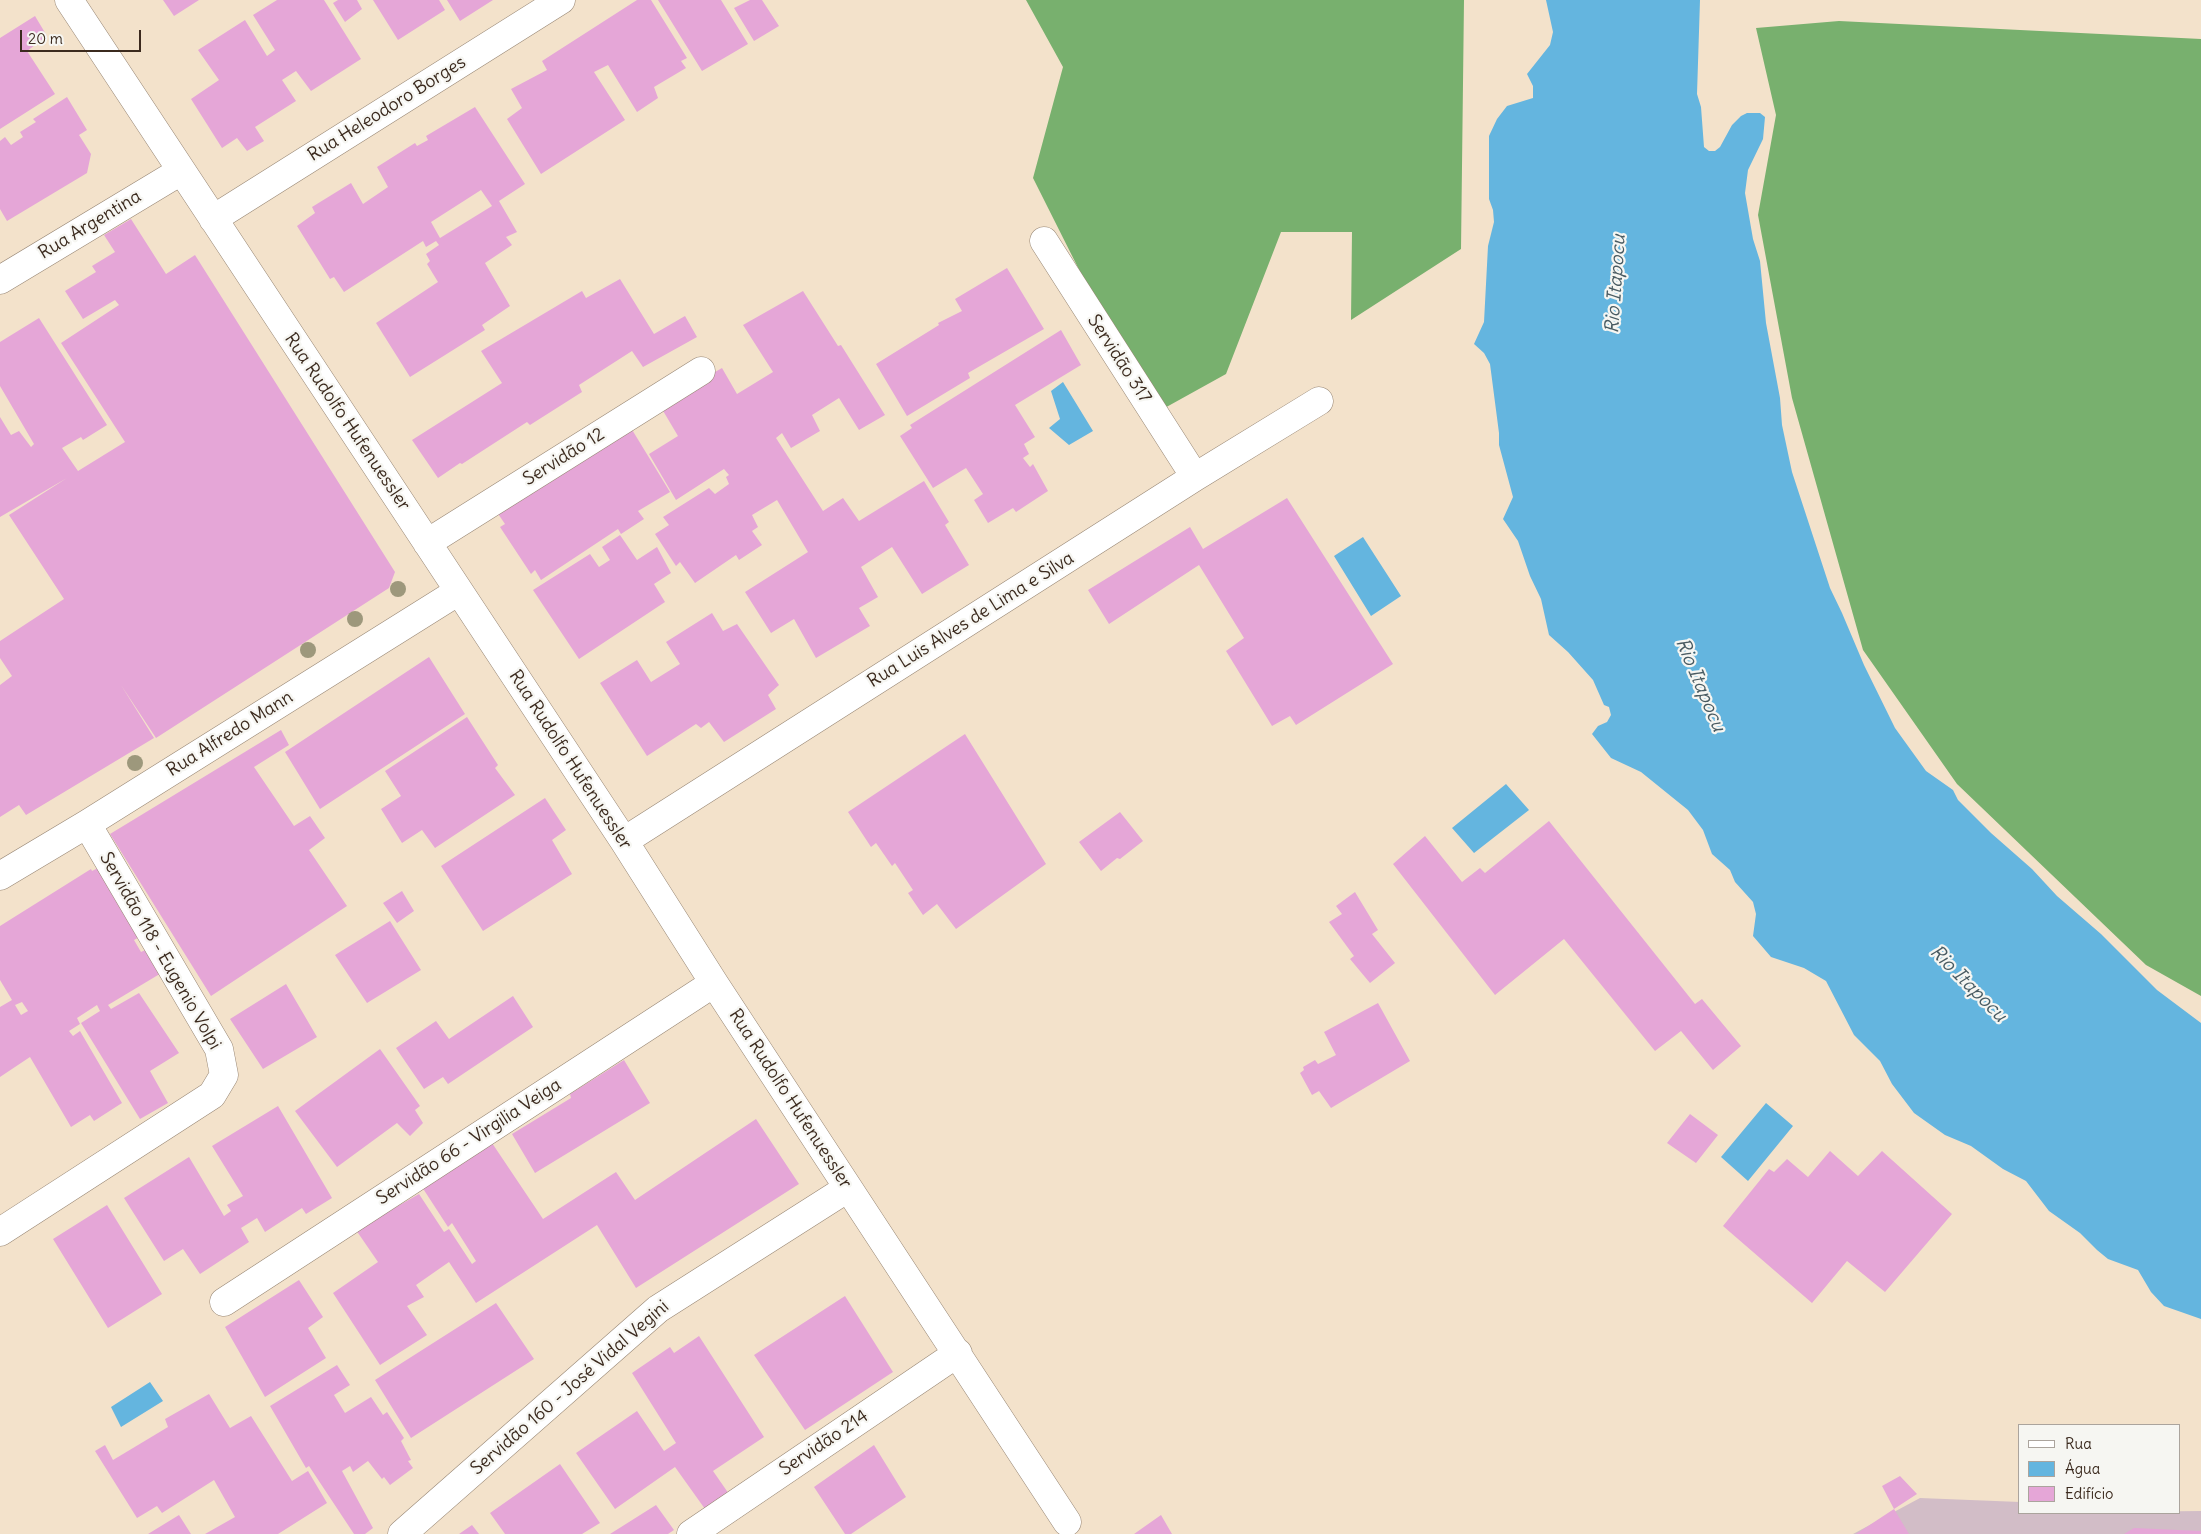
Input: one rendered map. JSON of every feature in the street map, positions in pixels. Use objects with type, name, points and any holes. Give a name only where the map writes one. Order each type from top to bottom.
[{"type":"street","name":"Rua Rudolfo Hufenuessler","points":[[69,0],[180,171],[624,841],[714,983],[1067,1522]]},
{"type":"street","name":"Rua Heleodoro Borges","points":[[213,219],[561,0]]},
{"type":"street","name":"Rua Argentina","points":[[0,280],[180,171]]},
{"type":"street","name":"Servidão 317","points":[[1044,241],[1195,477]]},
{"type":"street","name":"Servidão 12","points":[[427,543],[701,371]]},
{"type":"street","name":"Rua Luis Alves de Lima e Silva","points":[[624,841],[1195,477],[1319,401]]},
{"type":"street","name":"Rua Alfredo Mann","points":[[0,876],[87,824],[458,591]]},
{"type":"street","name":"Servidão 118 - Eugenio Volpi","points":[[0,1232],[212,1095],[224,1075],[219,1049],[87,824]]},
{"type":"street","name":"Servidão 66 - Virgilia Veiga","points":[[224,1302],[714,983]]},
{"type":"street","name":"Servidão 160 - José Vidal Vegini","points":[[402,1534],[658,1309],[848,1188]]},
{"type":"street","name":"Servidão 214","points":[[691,1534],[958,1353]]},
{"type":"shaded area","points":[[1920,1498],[2018,1502],[2018,1514],[2181,1514],[2181,1511],[2201,1511],[2201,1534],[1853,1534]]},
{"type":"green space","points":[[1026,0],[1464,0],[1461,249],[1351,320],[1352,232],[1281,232],[1226,374],[1152,415],[1033,178],[1063,67]]},
{"type":"green space","points":[[1839,21],[2201,39],[2201,996],[2146,965],[1957,784],[1863,650],[1792,398],[1758,215],[1776,115],[1756,28]]},
{"type":"water","name":"Rio Itapocu","points":[[1546,0],[1700,0],[1697,94],[1701,107],[1704,147],[1709,151],[1715,151],[1720,147],[1732,125],[1747,113],[1760,113],[1765,117],[1763,139],[1748,170],[1745,193],[1753,239],[1760,261],[1766,323],[1780,398],[1782,425],[1792,472],[1830,588],[1864,665],[1895,728],[1926,771],[1953,790],[1958,800],[1991,833],[2032,869],[2057,896],[2101,934],[2157,990],[2201,1023],[2201,1319],[2164,1306],[2151,1292],[2138,1270],[2108,1259],[2080,1233],[2049,1211],[2026,1181],[2003,1169],[1971,1146],[1945,1135],[1914,1113],[1892,1084],[1880,1061],[1854,1035],[1826,981],[1804,968],[1771,957],[1753,936],[1756,914],[1753,902],[1735,882],[1730,870],[1712,854],[1703,830],[1688,810],[1641,772],[1611,758],[1592,734],[1598,726],[1607,722],[1611,715],[1609,707],[1604,705],[1593,680],[1568,652],[1549,635],[1541,599],[1530,576],[1518,541],[1503,519],[1513,497],[1499,445],[1490,364],[1484,353],[1474,344],[1484,322],[1488,246],[1494,222],[1493,210],[1489,199],[1489,136],[1497,119],[1507,106],[1533,98],[1533,86],[1527,74],[1550,45],[1553,32]]},
{"type":"water","points":[[1063,382],[1093,431],[1069,445],[1049,428],[1060,419],[1051,391]]},
{"type":"water","points":[[1363,537],[1401,596],[1371,616],[1334,556]]},
{"type":"water","points":[[1506,784],[1529,810],[1474,853],[1452,828]]},
{"type":"water","points":[[1766,1103],[1793,1126],[1748,1181],[1721,1157]]},
{"type":"water","points":[[150,1382],[163,1401],[121,1427],[111,1407]]},
{"type":"building","points":[[163,0],[199,0],[174,16]]},
{"type":"building","points":[[277,0],[324,0],[361,59],[311,91],[296,71],[282,80],[296,101],[255,127],[264,141],[247,151],[237,138],[222,148],[191,99],[219,80],[198,50],[245,20],[267,56],[275,50],[253,15]]},
{"type":"building","points":[[338,0],[357,0],[362,9],[345,22],[333,3]]},
{"type":"building","points":[[373,0],[439,0],[445,10],[398,40]]},
{"type":"building","points":[[447,0],[493,0],[460,21]]},
{"type":"building","points":[[637,0],[651,0],[687,58],[681,61],[686,68],[654,87],[658,98],[637,112],[608,65],[594,72],[625,120],[541,174],[507,119],[522,108],[511,89],[547,70],[542,61]]},
{"type":"building","points":[[658,0],[721,0],[748,44],[702,71]]},
{"type":"building","points":[[750,0],[762,0],[779,26],[754,41],[734,8]]},
{"type":"building","points":[[35,16],[47,36],[27,51],[55,94],[0,129],[0,38]]},
{"type":"building","points":[[67,97],[87,130],[79,135],[91,154],[87,173],[7,221],[0,209],[0,141],[5,137],[11,145],[23,137],[20,132],[36,122],[33,119]]},
{"type":"building","points":[[475,107],[525,184],[499,201],[517,232],[506,237],[512,245],[485,263],[510,306],[482,325],[485,330],[410,377],[376,323],[438,282],[427,264],[430,261],[426,254],[439,245],[436,241],[426,247],[423,241],[344,292],[334,277],[330,279],[297,226],[315,213],[312,207],[351,183],[363,204],[388,187],[377,167],[415,143],[417,146],[428,140],[426,136]],"holes":[[[481,190],[492,206],[440,238],[431,222]]]},
{"type":"building","points":[[131,219],[166,274],[195,255],[395,572],[389,588],[156,738],[121,685],[154,738],[26,815],[19,805],[0,817],[0,685],[12,676],[0,658],[0,641],[64,599],[9,515],[67,478],[0,517],[0,417],[11,435],[19,431],[31,447],[34,444],[0,386],[0,342],[39,318],[107,425],[83,440],[81,437],[62,448],[78,471],[125,442],[61,343],[119,305],[115,300],[83,319],[65,291],[96,272],[92,266],[115,252],[104,235]]},
{"type":"building","points":[[1007,268],[1044,329],[968,373],[970,378],[907,416],[876,364],[939,325],[938,323],[962,311],[955,299]]},
{"type":"building","points":[[620,279],[654,334],[685,316],[697,337],[643,367],[632,351],[579,385],[582,392],[530,425],[527,422],[438,478],[412,440],[502,383],[481,351],[582,291],[586,298]]},
{"type":"building","points":[[803,291],[838,346],[841,345],[885,415],[859,430],[839,398],[812,415],[820,431],[791,448],[782,433],[776,438],[823,511],[843,498],[859,521],[924,481],[949,522],[945,525],[969,565],[922,594],[892,547],[861,567],[878,597],[859,608],[870,626],[816,658],[794,619],[771,633],[745,592],[808,552],[777,500],[752,515],[758,527],[752,531],[762,545],[739,560],[736,555],[695,583],[680,562],[676,566],[655,534],[669,525],[663,517],[709,488],[715,494],[729,484],[726,477],[729,475],[724,469],[676,500],[649,454],[678,436],[659,404],[722,368],[737,394],[773,372],[743,325]]},
{"type":"building","points":[[1061,330],[1081,365],[1015,405],[1035,437],[1024,444],[1029,454],[1023,458],[1030,467],[1033,464],[1048,491],[1016,512],[1013,508],[988,523],[974,500],[983,494],[966,468],[933,488],[900,436],[912,428],[910,425]]},
{"type":"building","points":[[631,428],[670,492],[638,511],[644,519],[621,534],[618,529],[541,580],[535,570],[531,574],[500,527],[505,524],[494,508]]},
{"type":"building","points":[[1287,498],[1393,664],[1296,725],[1290,716],[1272,726],[1226,651],[1244,638],[1199,565],[1109,624],[1088,590],[1190,527],[1203,549]]},
{"type":"building","points":[[620,535],[637,560],[657,547],[671,573],[654,584],[665,602],[579,659],[533,590],[590,554],[599,567],[610,560],[602,547]]},
{"type":"building","points":[[712,613],[723,631],[737,624],[779,685],[768,695],[776,709],[724,742],[709,722],[701,728],[696,724],[647,756],[600,683],[637,660],[651,682],[680,664],[666,642]]},
{"type":"building","points":[[429,657],[465,714],[320,809],[285,752]]},
{"type":"building","points":[[467,717],[498,765],[495,768],[515,795],[435,848],[422,830],[402,843],[381,809],[401,796],[385,771]]},
{"type":"building","points":[[281,730],[289,745],[254,767],[294,826],[310,816],[325,838],[309,850],[347,906],[211,996],[110,834]]},
{"type":"building","points":[[965,734],[1046,864],[956,929],[937,904],[923,915],[908,893],[913,890],[895,863],[892,866],[876,843],[871,847],[848,812]]},
{"type":"building","points":[[545,798],[566,830],[552,840],[572,874],[483,931],[441,866]]},
{"type":"building","points":[[1120,812],[1143,841],[1101,871],[1079,842]]},
{"type":"building","points":[[1549,821],[1695,1004],[1702,999],[1741,1046],[1713,1070],[1681,1031],[1655,1051],[1564,939],[1495,995],[1393,864],[1425,836],[1462,882],[1480,868],[1485,873]]},
{"type":"building","points":[[104,865],[143,935],[134,940],[141,952],[150,948],[163,972],[108,1005],[111,1009],[139,993],[179,1053],[150,1071],[168,1103],[140,1119],[81,1023],[100,1011],[97,1005],[77,1018],[80,1024],[69,1031],[73,1036],[80,1031],[122,1103],[94,1121],[90,1115],[71,1127],[30,1057],[0,1077],[0,1007],[12,1000],[0,980],[0,926],[91,869],[92,871]],"holes":[[[22,1002],[28,1011],[21,1015],[15,1005]]]},
{"type":"building","points":[[402,891],[414,911],[397,923],[383,903]]},
{"type":"building","points":[[1355,892],[1378,930],[1372,934],[1395,963],[1370,983],[1350,959],[1354,956],[1329,922],[1342,914],[1336,906]]},
{"type":"building","points":[[390,921],[421,970],[367,1003],[335,955]]},
{"type":"building","points":[[286,984],[317,1037],[263,1069],[230,1019]]},
{"type":"building","points":[[513,996],[533,1027],[448,1084],[443,1077],[424,1089],[396,1048],[436,1021],[449,1039]]},
{"type":"building","points":[[1378,1003],[1410,1061],[1331,1108],[1319,1091],[1312,1095],[1300,1073],[1304,1070],[1303,1067],[1315,1060],[1318,1064],[1336,1055],[1324,1032]]},
{"type":"building","points":[[380,1049],[420,1106],[415,1110],[423,1123],[410,1136],[397,1123],[337,1167],[295,1111]]},
{"type":"building","points":[[624,1060],[650,1103],[535,1173],[512,1134],[571,1098],[570,1094]]},
{"type":"building","points":[[278,1106],[332,1198],[306,1214],[302,1208],[265,1232],[257,1218],[241,1228],[249,1242],[200,1274],[183,1249],[164,1261],[124,1198],[189,1157],[224,1216],[231,1211],[227,1205],[243,1196],[212,1146]]},
{"type":"building","points":[[1690,1114],[1718,1135],[1696,1163],[1667,1143]]},
{"type":"building","points":[[756,1119],[799,1184],[636,1288],[597,1225],[476,1303],[449,1262],[416,1285],[424,1297],[407,1306],[427,1335],[380,1365],[333,1293],[378,1262],[356,1230],[419,1194],[444,1232],[449,1229],[472,1264],[476,1261],[452,1223],[448,1227],[422,1187],[492,1143],[543,1219],[616,1172],[635,1200]]},
{"type":"building","points":[[1830,1151],[1858,1176],[1882,1151],[1952,1214],[1885,1292],[1847,1261],[1812,1303],[1723,1226],[1769,1169],[1774,1172],[1787,1159],[1808,1177]]},
{"type":"building","points":[[107,1205],[162,1294],[108,1328],[53,1239]]},
{"type":"building","points":[[299,1280],[323,1317],[308,1328],[326,1358],[265,1397],[225,1327]]},
{"type":"building","points":[[845,1296],[893,1372],[805,1430],[754,1355]]},
{"type":"building","points":[[496,1303],[534,1359],[411,1438],[375,1380]]},
{"type":"building","points":[[699,1336],[764,1437],[713,1471],[729,1494],[705,1509],[675,1467],[615,1509],[576,1453],[637,1411],[664,1451],[676,1443],[632,1373],[670,1347],[674,1353]]},
{"type":"building","points":[[337,1365],[350,1385],[334,1395],[345,1413],[371,1397],[383,1415],[387,1412],[404,1438],[401,1441],[411,1460],[408,1461],[413,1468],[390,1485],[384,1477],[382,1479],[368,1461],[353,1472],[350,1466],[342,1471],[373,1528],[365,1534],[354,1534],[309,1466],[306,1468],[270,1406]]},
{"type":"building","points":[[209,1394],[230,1428],[251,1416],[292,1481],[308,1471],[327,1503],[278,1534],[205,1534],[235,1517],[214,1480],[162,1513],[157,1506],[137,1518],[95,1451],[105,1445],[113,1460],[168,1427],[165,1419]]},
{"type":"building","points":[[874,1445],[906,1497],[851,1534],[845,1534],[814,1487]]},
{"type":"building","points":[[560,1464],[600,1523],[582,1534],[505,1534],[490,1513]]},
{"type":"building","points":[[1900,1476],[1917,1494],[1894,1509],[1882,1486]]},
{"type":"building","points":[[656,1505],[674,1530],[668,1534],[610,1534]]},
{"type":"building","points":[[1894,1509],[1909,1534],[1856,1534]]},
{"type":"building","points":[[179,1515],[191,1534],[148,1534]]},
{"type":"building","points":[[1161,1515],[1172,1534],[1134,1534]]},
{"type":"building","points":[[472,1525],[479,1534],[459,1534]]},
{"type":"building","points":[[2134,1528],[2201,1531],[2201,1534],[2124,1534]]}]
